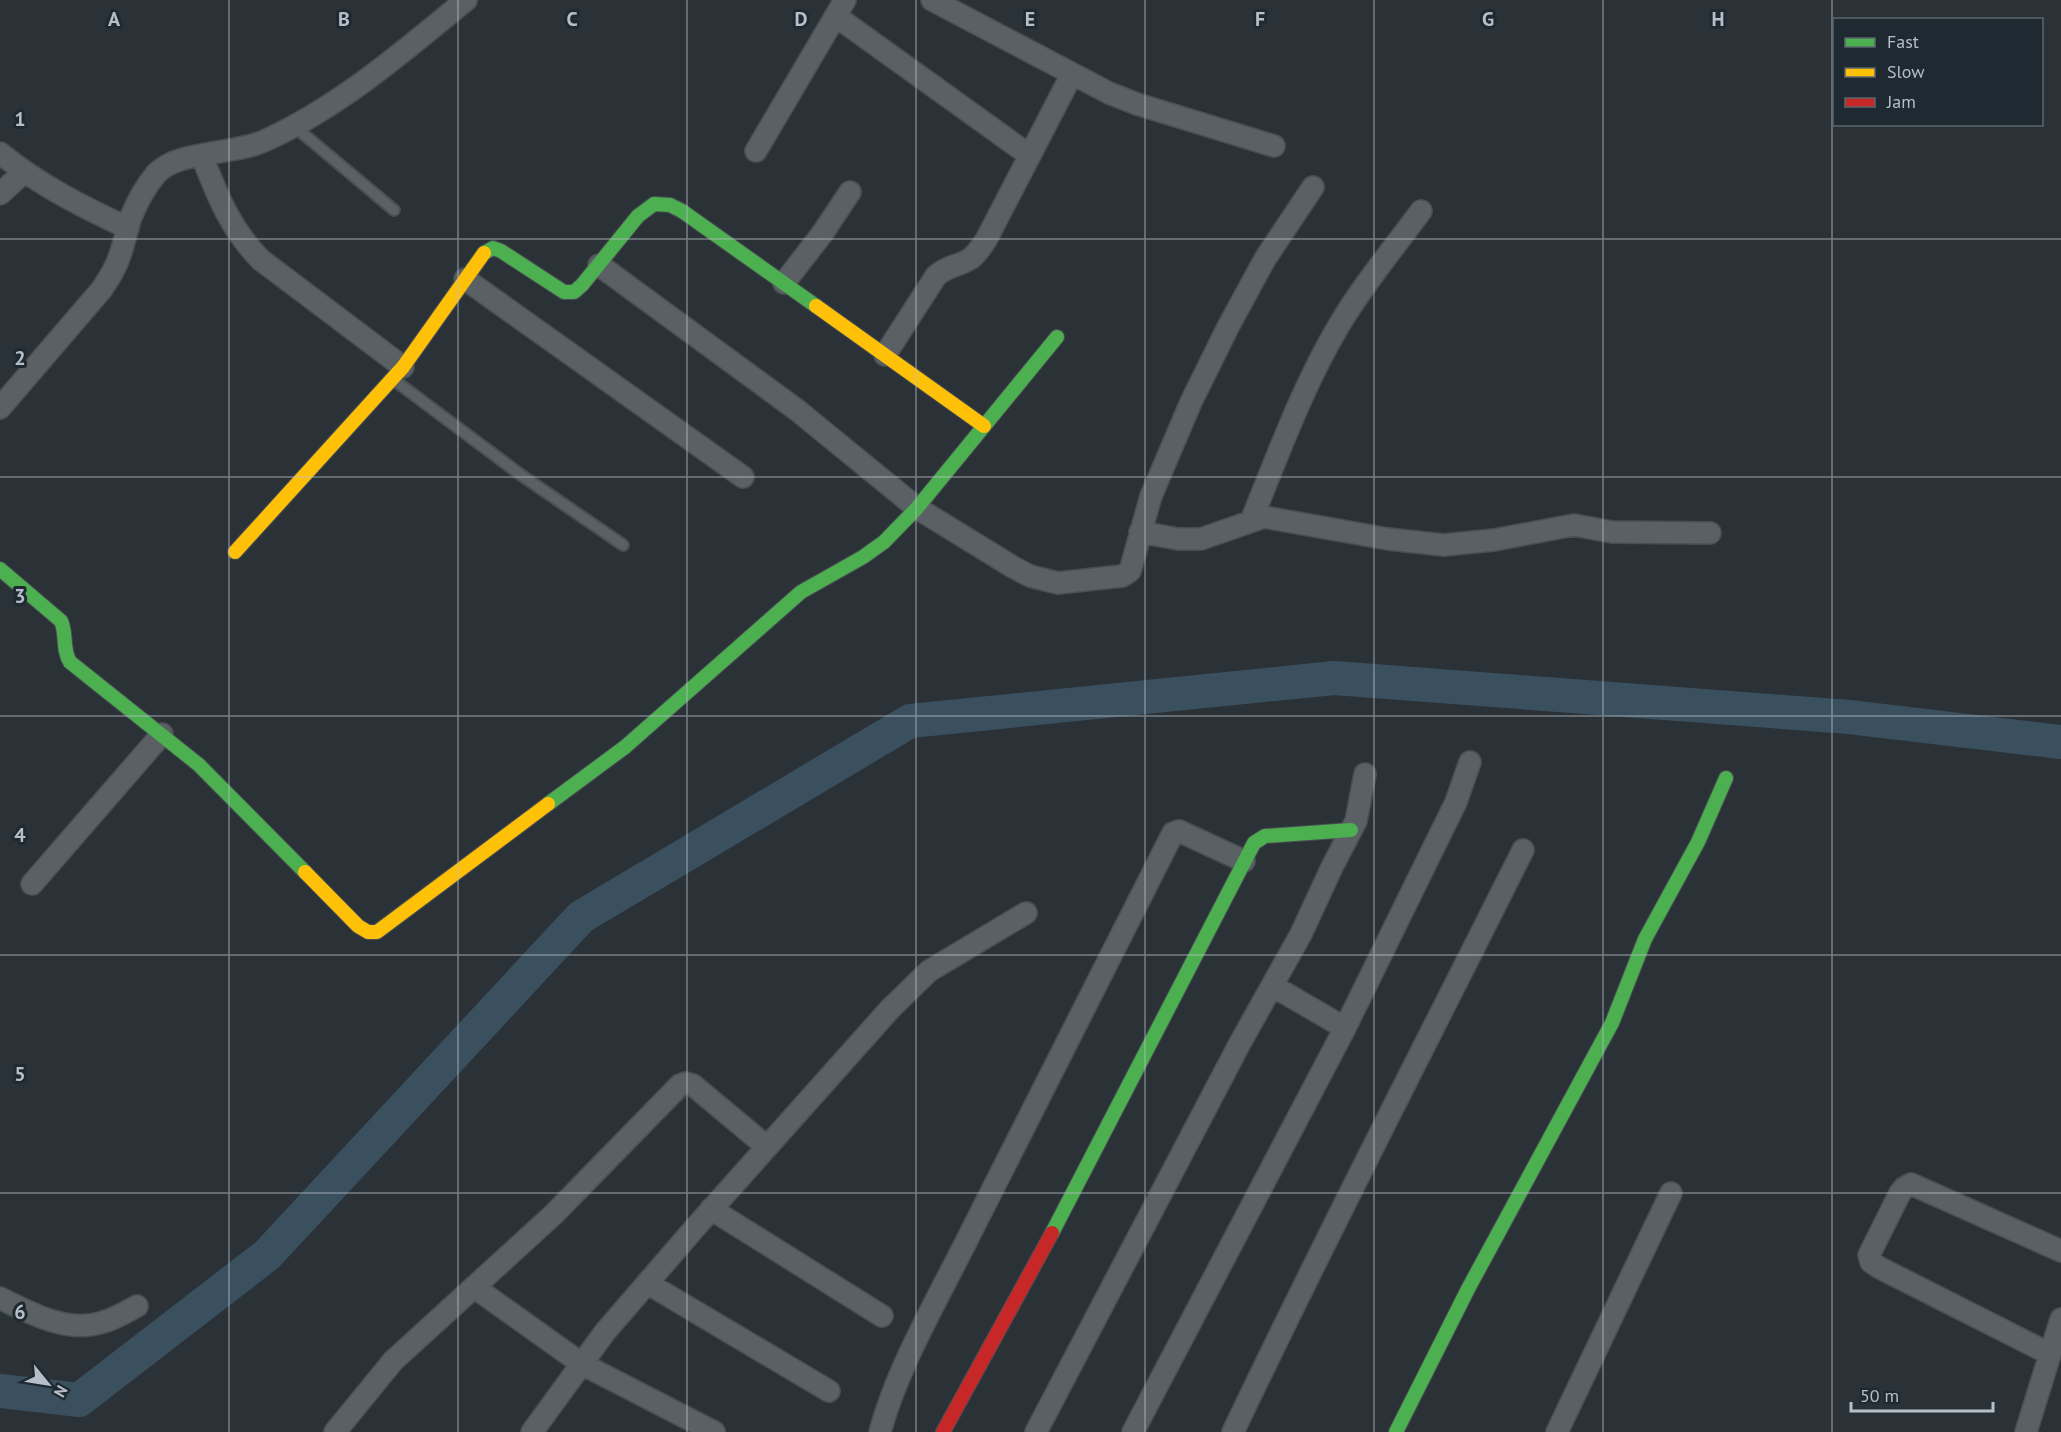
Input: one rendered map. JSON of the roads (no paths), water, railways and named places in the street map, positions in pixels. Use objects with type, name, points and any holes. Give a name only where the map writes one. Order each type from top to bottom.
[{"type":"street","points":[[0,408],[102,289],[115,269],[130,219],[143,193],[157,173],[166,165],[181,159],[255,146],[295,127],[345,96],[466,0]]},
{"type":"street","points":[[932,0],[1071,74],[1129,101],[1275,146]]},
{"type":"street","points":[[756,151],[841,8],[1029,155]]},
{"type":"street","points":[[885,356],[936,276],[942,270],[961,263],[978,252],[986,240],[1071,74]]},
{"type":"street","points":[[0,153],[24,172],[83,207],[128,228]]},
{"type":"street","points":[[202,156],[223,208],[246,245],[261,260],[398,372]]},
{"type":"street","points":[[0,194],[24,172]]},
{"type":"street","points":[[598,265],[797,410],[917,508],[1030,576],[1058,583],[1104,579],[1127,574],[1133,566],[1140,532],[1162,468],[1228,327],[1265,259],[1313,188]]},
{"type":"street","points":[[784,283],[822,234],[850,192]]},
{"type":"street","points":[[235,552],[398,372],[485,251],[493,248],[501,251],[564,292],[570,293],[578,290],[647,208],[654,204],[662,203],[682,211],[984,426]]},
{"type":"street","points":[[1251,521],[1297,408],[1338,327],[1421,211]]},
{"type":"street","points":[[465,279],[743,477]]},
{"type":"street","points":[[0,569],[61,621],[66,633],[65,654],[67,659],[162,734],[214,779],[358,926],[368,932],[377,932],[625,747],[801,592],[863,557],[884,542],[917,508],[1057,337]]},
{"type":"street","points":[[1140,532],[1178,539],[1201,540],[1251,521],[1271,517],[1388,539],[1444,545],[1494,540],[1574,525],[1612,532],[1710,532]]},
{"type":"street","points":[[32,884],[162,734]]},
{"type":"street","points":[[1133,1432],[1345,1028],[1456,802],[1470,762]]},
{"type":"street","points":[[1036,1432],[1240,1042],[1301,934],[1358,813],[1365,774]]},
{"type":"street","points":[[1396,1432],[1468,1289],[1612,1023],[1645,939],[1698,842],[1726,778]]},
{"type":"street","points":[[943,1432],[1058,1223],[1254,843],[1260,837],[1351,830]]},
{"type":"street","points":[[880,1432],[889,1404],[909,1358],[1052,1068],[1121,938],[1173,833],[1179,831],[1244,861]]},
{"type":"street","points":[[1233,1432],[1317,1257],[1523,850]]},
{"type":"street","points":[[532,1432],[582,1364],[647,1283],[910,988],[929,971],[1026,913]]},
{"type":"street","points":[[1273,986],[1345,1028]]},
{"type":"street","points":[[334,1432],[393,1361],[554,1214],[683,1083],[693,1085],[767,1147]]},
{"type":"street","points":[[2050,1354],[1880,1268],[1871,1262],[1869,1256],[1900,1193],[1911,1184],[2061,1251]]},
{"type":"street","points":[[1557,1432],[1671,1193]]},
{"type":"street","points":[[711,1209],[882,1316]]},
{"type":"street","points":[[647,1283],[829,1391]]},
{"type":"street","points":[[474,1287],[582,1364],[714,1432]]},
{"type":"street","points":[[0,1298],[50,1320],[71,1325],[103,1323],[137,1306]]},
{"type":"street","points":[[2026,1432],[2061,1319]]},
{"type":"lane","points":[[295,127],[394,210]]},
{"type":"lane","points":[[398,372],[521,475],[623,545]]},
{"type":"waterway","points":[[0,1391],[79,1400],[267,1255],[581,917],[910,721],[1334,678],[1849,717],[2061,742]]}]
